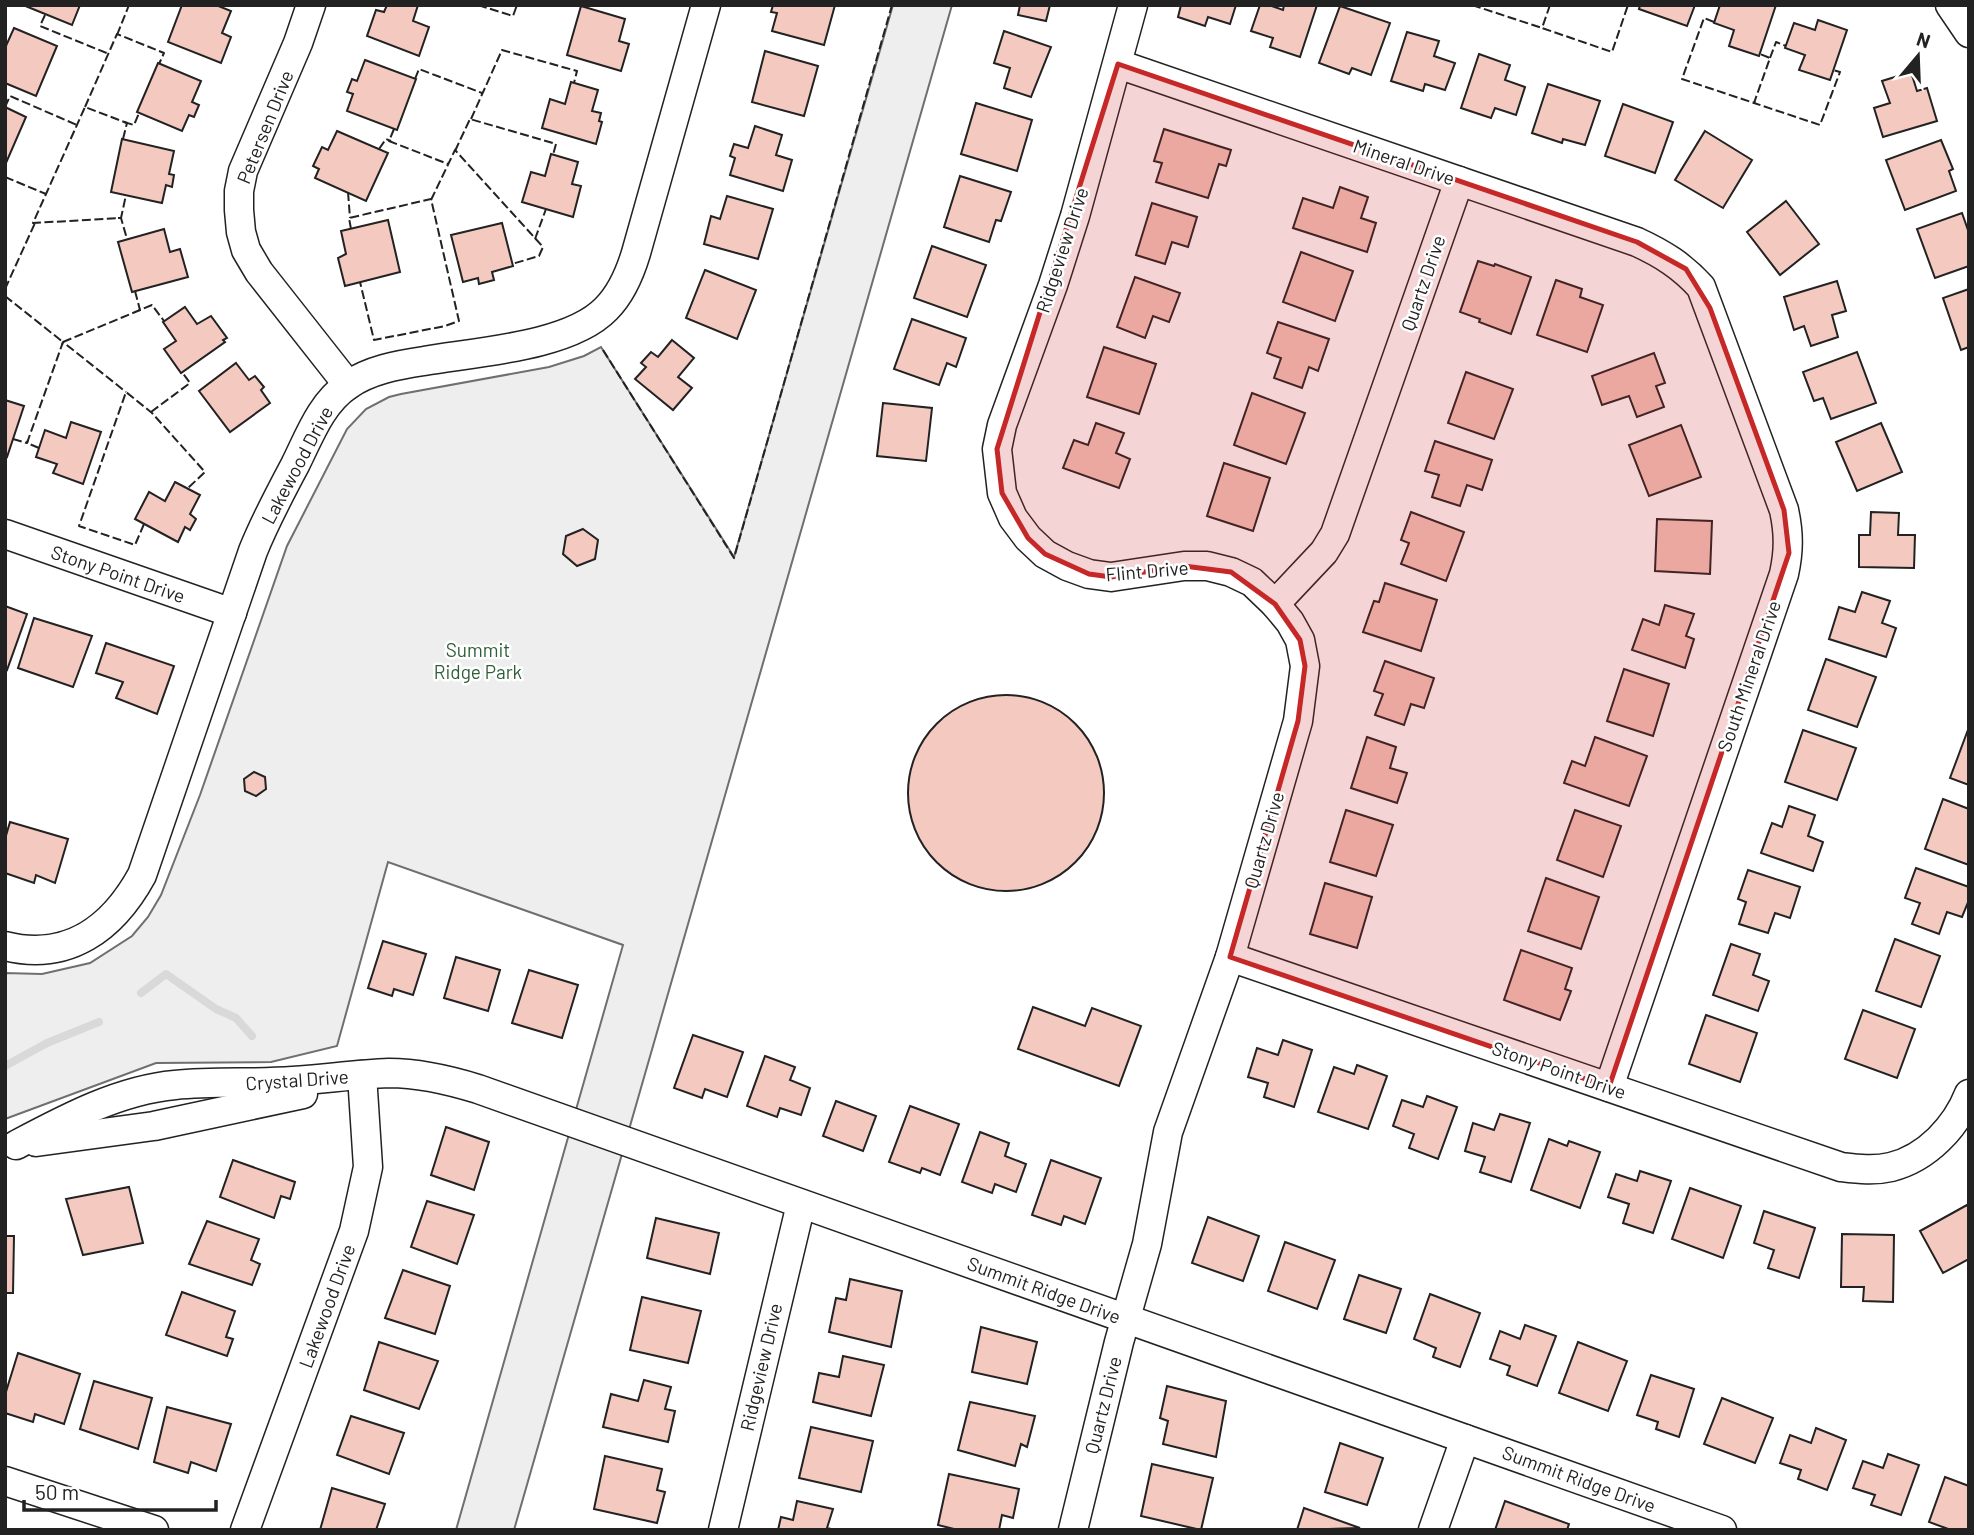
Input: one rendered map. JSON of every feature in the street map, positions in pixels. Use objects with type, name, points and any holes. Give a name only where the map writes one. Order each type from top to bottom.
[{"type":"street","name":"Petersen Drive","points":[[311,5],[298,43],[243,171],[239,191],[241,232],[246,250],[259,272],[348,385]]},
{"type":"street","name":"Lakewood Drive","points":[[5,946],[46,951],[67,946],[88,936],[114,916],[130,896],[142,875],[264,525],[319,418],[332,399],[348,385],[371,373],[399,365],[539,341],[572,331],[607,309],[629,276],[706,5]]},
{"type":"street","name":"Ridgeview Drive","points":[[1002,493],[997,449],[1002,425],[1053,285],[1133,5]]},
{"type":"street","points":[[1950,5],[1969,33]]},
{"type":"street","name":"Mineral Drive","points":[[1118,64],[1637,242],[1664,254],[1686,270]]},
{"type":"street","name":"Quartz Drive","points":[[1073,1530],[1147,1244],[1168,1132],[1230,957],[1298,721],[1305,666],[1300,640],[1275,604],[1324,552],[1335,534],[1459,181]]},
{"type":"street","name":"South Mineral Drive","points":[[1609,1087],[1789,553],[1784,510],[1710,308],[1701,288],[1686,270]]},
{"type":"street","name":"Flint Drive","points":[[1002,493],[1013,518],[1028,538],[1045,554],[1067,566],[1089,574],[1111,577],[1184,566],[1208,566],[1231,572],[1252,582],[1275,604]]},
{"type":"street","name":"Stony Point Drive","points":[[5,534],[232,613]]},
{"type":"street","name":"Stony Point Drive","points":[[1230,957],[1841,1167],[1867,1170],[1891,1167],[1908,1160],[1940,1139],[1952,1125],[1969,1094]]},
{"type":"street","name":"Lakewood Drive","points":[[245,1530],[354,1231],[368,1167],[362,1075]]},
{"type":"street","name":"Summit Ridge Drive","points":[[362,1075],[420,1075],[468,1086],[1722,1530]]},
{"type":"street","name":"Crystal Drive","points":[[10,1146],[94,1107],[155,1088],[174,1085],[254,1084],[362,1075]]},
{"type":"street","name":"Ridgeview Drive","points":[[723,1530],[801,1204]]},
{"type":"street","points":[[1433,1530],[1465,1439]]},
{"type":"street","points":[[5,1481],[154,1530]]},
{"type":"highlighted area","points":[[1118,64],[1637,242],[1686,269],[1710,308],[1784,510],[1789,553],[1609,1087],[1230,957],[1298,721],[1305,666],[1300,640],[1275,604],[1231,572],[1184,566],[1111,577],[1089,574],[1045,554],[1028,538],[1002,493],[997,449]]},
{"type":"green space","name":"Summit Ridge Park","points":[[893,5],[952,5],[514,1530],[456,1530],[623,945],[388,862],[337,1046],[271,1062],[156,1063],[5,1119],[5,973],[42,974],[90,963],[132,936],[148,917],[161,895],[200,795],[287,546],[347,429],[366,409],[401,394],[549,367],[584,356],[601,347],[734,557]]},
{"type":"building","points":[[23,5],[80,5],[72,25]]},
{"type":"building","points":[[182,5],[216,5],[231,11],[222,33],[231,37],[221,63],[168,42]]},
{"type":"building","points":[[387,5],[418,5],[413,21],[429,27],[419,56],[367,36],[376,10],[384,12]]},
{"type":"building","points":[[773,5],[835,5],[824,45],[772,31],[777,13],[771,12]]},
{"type":"building","points":[[1020,5],[1050,5],[1046,21],[1018,15]]},
{"type":"building","points":[[1181,5],[1236,5],[1230,24],[1208,17],[1205,26],[1178,17]]},
{"type":"building","points":[[1260,5],[1283,10],[1284,5],[1317,5],[1300,57],[1270,47],[1273,38],[1251,31]]},
{"type":"building","points":[[1640,5],[1695,5],[1687,26],[1639,9]]},
{"type":"building","points":[[1720,5],[1776,5],[1759,56],[1729,46],[1734,30],[1714,23]]},
{"type":"building","points":[[581,6],[625,19],[619,41],[629,44],[621,71],[567,55]]},
{"type":"building","points":[[1340,6],[1390,23],[1371,75],[1352,68],[1349,74],[1319,63]]},
{"type":"building","points":[[1818,20],[1847,30],[1830,80],[1799,70],[1805,55],[1785,48],[1794,23],[1815,30]]},
{"type":"building","points":[[14,28],[57,46],[36,96],[5,83],[5,48]]},
{"type":"building","points":[[1004,31],[1051,47],[1031,97],[1004,88],[1010,68],[994,63]]},
{"type":"building","points":[[1407,32],[1439,41],[1434,56],[1455,63],[1445,90],[1425,84],[1423,91],[1391,81]]},
{"type":"building","points":[[765,51],[818,66],[804,116],[752,102]]},
{"type":"building","points":[[1479,54],[1510,65],[1505,80],[1525,87],[1516,115],[1495,108],[1491,118],[1461,108]]},
{"type":"building","points":[[365,60],[416,79],[397,130],[347,111],[353,94],[347,92],[352,79],[357,81]]},
{"type":"building","points":[[158,63],[201,81],[192,102],[199,105],[194,117],[189,115],[182,131],[137,112]]},
{"type":"building","points":[[1911,72],[1917,91],[1927,88],[1937,121],[1883,137],[1874,108],[1890,103],[1882,81]]},
{"type":"building","points":[[571,82],[598,90],[592,111],[601,113],[599,121],[602,122],[596,144],[542,128],[550,99],[565,104]]},
{"type":"building","points":[[1548,84],[1600,101],[1585,145],[1563,139],[1562,143],[1532,133]]},
{"type":"building","points":[[976,103],[1032,120],[1017,171],[961,154]]},
{"type":"building","points":[[1623,104],[1673,122],[1655,173],[1605,156]]},
{"type":"building","points":[[5,107],[26,117],[6,163],[5,163]]},
{"type":"building","points":[[755,126],[782,135],[776,155],[792,160],[783,191],[730,175],[735,158],[730,156],[734,144],[748,148]]},
{"type":"building","points":[[1164,129],[1231,150],[1226,166],[1219,164],[1208,198],[1156,182],[1162,163],[1154,161]]},
{"type":"building","points":[[337,131],[388,153],[366,201],[315,178],[319,169],[313,166],[322,147],[328,150]]},
{"type":"building","points":[[1705,131],[1752,160],[1723,208],[1675,180]]},
{"type":"building","points":[[122,139],[174,151],[169,174],[174,175],[172,187],[166,185],[162,203],[111,192]]},
{"type":"building","points":[[1941,140],[1953,169],[1949,171],[1956,191],[1905,210],[1886,160]]},
{"type":"building","points":[[551,154],[578,162],[572,184],[581,186],[573,217],[522,202],[531,172],[545,176]]},
{"type":"building","points":[[960,176],[1011,192],[1001,221],[996,220],[989,242],[944,227]]},
{"type":"building","points":[[1340,187],[1368,197],[1361,218],[1376,223],[1367,252],[1293,228],[1303,198],[1333,208]]},
{"type":"building","points":[[727,196],[773,209],[758,259],[704,244],[711,216],[720,219]]},
{"type":"building","points":[[1786,201],[1819,244],[1780,275],[1747,232]]},
{"type":"building","points":[[1152,203],[1197,217],[1188,247],[1172,242],[1165,264],[1136,255]]},
{"type":"building","points":[[1962,213],[1969,233],[1969,266],[1935,278],[1917,229]]},
{"type":"building","points":[[388,220],[400,272],[345,286],[338,258],[346,254],[341,231]]},
{"type":"building","points":[[502,223],[513,266],[492,272],[494,280],[479,284],[478,278],[463,282],[451,235]]},
{"type":"building","points":[[164,229],[170,252],[180,249],[188,277],[132,292],[118,242]]},
{"type":"building","points":[[932,246],[986,265],[967,317],[914,298]]},
{"type":"building","points":[[1301,252],[1353,271],[1335,321],[1283,302]]},
{"type":"building","points":[[1478,261],[1531,277],[1511,334],[1460,312]]},
{"type":"building","points":[[705,270],[756,290],[737,339],[686,318]]},
{"type":"building","points":[[1135,277],[1180,293],[1169,322],[1153,316],[1145,338],[1117,327]]},
{"type":"building","points":[[1556,280],[1582,289],[1580,297],[1603,305],[1587,352],[1537,335]]},
{"type":"building","points":[[1837,281],[1846,311],[1832,315],[1838,337],[1811,346],[1804,326],[1794,330],[1784,297]]},
{"type":"building","points":[[1969,289],[1969,347],[1961,350],[1943,298]]},
{"type":"building","points":[[185,307],[197,324],[211,316],[227,338],[181,373],[164,349],[176,341],[163,322]]},
{"type":"building","points":[[912,319],[966,338],[956,367],[947,363],[939,385],[894,369]]},
{"type":"building","points":[[1278,322],[1329,339],[1318,371],[1309,367],[1302,388],[1274,378],[1281,358],[1267,353]]},
{"type":"building","points":[[672,340],[694,358],[678,377],[692,388],[673,410],[635,379],[646,367],[641,363],[651,352],[658,357]]},
{"type":"building","points":[[1104,347],[1156,364],[1139,414],[1087,397]]},
{"type":"building","points":[[1857,352],[1876,403],[1831,419],[1823,398],[1814,401],[1803,372]]},
{"type":"building","points":[[1654,353],[1665,383],[1656,386],[1664,407],[1637,417],[1629,396],[1602,405],[1592,376]]},
{"type":"building","points":[[236,363],[249,380],[255,376],[264,387],[261,390],[270,403],[230,432],[199,391]]},
{"type":"building","points":[[1466,372],[1513,389],[1494,439],[1448,423]]},
{"type":"building","points":[[1252,393],[1305,413],[1286,464],[1234,445]]},
{"type":"building","points":[[5,400],[24,406],[7,457],[5,456]]},
{"type":"building","points":[[883,403],[932,408],[926,461],[877,456]]},
{"type":"building","points":[[71,422],[101,432],[83,484],[53,473],[57,464],[36,457],[45,430],[66,438]]},
{"type":"building","points":[[1096,423],[1124,433],[1116,453],[1130,459],[1119,488],[1063,468],[1074,440],[1088,445]]},
{"type":"building","points":[[1881,423],[1902,472],[1857,491],[1836,442]]},
{"type":"building","points":[[1681,425],[1701,477],[1649,496],[1629,445]]},
{"type":"building","points":[[1435,441],[1492,460],[1482,490],[1467,485],[1460,506],[1432,497],[1439,475],[1425,471]]},
{"type":"building","points":[[1224,463],[1270,478],[1253,531],[1207,516]]},
{"type":"building","points":[[175,482],[200,495],[190,514],[196,519],[190,530],[185,527],[178,542],[135,519],[149,492],[165,501]]},
{"type":"building","points":[[1411,512],[1464,532],[1446,581],[1401,564],[1409,543],[1401,540]]},
{"type":"building","points":[[1871,512],[1899,513],[1898,535],[1915,535],[1914,568],[1859,567],[1859,535],[1870,535]]},
{"type":"building","points":[[1657,519],[1712,521],[1710,574],[1655,571]]},
{"type":"building","points":[[583,529],[598,540],[595,559],[577,566],[563,554],[566,536]]},
{"type":"building","points":[[1385,583],[1437,600],[1421,651],[1363,632],[1374,601],[1379,602]]},
{"type":"building","points":[[1862,592],[1890,601],[1882,623],[1896,628],[1886,657],[1829,639],[1839,607],[1855,612]]},
{"type":"building","points":[[1665,605],[1694,614],[1686,636],[1694,639],[1685,668],[1632,650],[1643,619],[1659,625]]},
{"type":"building","points":[[5,606],[27,614],[7,670],[5,669]]},
{"type":"building","points":[[34,618],[92,636],[73,687],[18,668]]},
{"type":"building","points":[[106,643],[174,666],[157,714],[116,698],[123,682],[96,673]]},
{"type":"building","points":[[1826,659],[1876,677],[1857,727],[1808,710]]},
{"type":"building","points":[[1385,661],[1434,678],[1424,708],[1411,704],[1404,725],[1375,715],[1383,694],[1374,691]]},
{"type":"building","points":[[1624,669],[1669,684],[1653,736],[1607,721]]},
{"type":"building","points":[[1006,695],[1044,702],[1061,711],[1075,724],[1088,738],[1097,755],[1104,793],[1097,831],[1088,848],[1075,862],[1061,875],[1044,884],[1006,891],[968,884],[951,875],[937,862],[924,848],[915,831],[908,793],[915,755],[924,738],[937,724],[951,711],[968,702]]},
{"type":"building","points":[[1969,727],[1969,785],[1950,778]]},
{"type":"building","points":[[1803,730],[1856,748],[1837,800],[1785,782]]},
{"type":"building","points":[[1367,737],[1396,747],[1390,768],[1407,773],[1397,803],[1351,788]]},
{"type":"building","points":[[1595,737],[1647,756],[1629,806],[1564,783],[1572,761],[1585,766]]},
{"type":"building","points":[[254,772],[265,777],[266,789],[256,796],[245,791],[244,779]]},
{"type":"building","points":[[1943,799],[1969,809],[1969,865],[1925,849]]},
{"type":"building","points":[[1789,806],[1815,815],[1808,836],[1823,842],[1813,871],[1761,853],[1772,823],[1782,827]]},
{"type":"building","points":[[1346,810],[1393,825],[1376,876],[1330,862]]},
{"type":"building","points":[[1575,810],[1621,826],[1603,877],[1557,860]]},
{"type":"building","points":[[10,822],[68,839],[55,883],[36,875],[34,883],[5,873],[5,839]]},
{"type":"building","points":[[1916,868],[1969,887],[1969,900],[1962,917],[1947,912],[1939,934],[1912,924],[1920,903],[1905,898]]},
{"type":"building","points":[[1748,870],[1800,887],[1790,918],[1775,913],[1768,933],[1739,924],[1746,902],[1738,899]]},
{"type":"building","points":[[1546,878],[1599,897],[1581,949],[1528,931]]},
{"type":"building","points":[[1325,883],[1372,897],[1357,948],[1310,934]]},
{"type":"building","points":[[1895,939],[1940,956],[1921,1007],[1876,991]]},
{"type":"building","points":[[383,941],[426,954],[413,995],[394,989],[392,996],[368,988]]},
{"type":"building","points":[[1731,944],[1760,954],[1753,975],[1769,981],[1758,1011],[1713,995]]},
{"type":"building","points":[[1521,950],[1572,968],[1565,989],[1571,991],[1560,1020],[1504,1000]]},
{"type":"building","points":[[456,957],[500,970],[488,1011],[444,998]]},
{"type":"building","points":[[529,970],[578,985],[562,1038],[512,1023]]},
{"type":"building","points":[[1033,1007],[1085,1026],[1092,1008],[1141,1026],[1119,1086],[1018,1049]]},
{"type":"building","points":[[1863,1010],[1915,1029],[1897,1078],[1845,1059]]},
{"type":"building","points":[[1706,1015],[1757,1033],[1740,1082],[1689,1064]]},
{"type":"building","points":[[693,1035],[743,1052],[727,1097],[705,1089],[702,1098],[674,1088]]},
{"type":"building","points":[[1283,1040],[1312,1050],[1294,1107],[1264,1097],[1268,1083],[1248,1077],[1257,1048],[1278,1055]]},
{"type":"building","points":[[765,1056],[795,1067],[790,1080],[810,1088],[801,1115],[780,1108],[777,1117],[747,1106]]},
{"type":"building","points":[[1357,1065],[1387,1076],[1368,1129],[1318,1112],[1334,1067],[1354,1074]]},
{"type":"building","points":[[1427,1096],[1457,1107],[1438,1159],[1409,1148],[1414,1134],[1393,1126],[1402,1100],[1423,1107]]},
{"type":"building","points":[[836,1101],[876,1116],[863,1151],[823,1136]]},
{"type":"building","points":[[910,1106],[959,1124],[940,1175],[922,1168],[920,1173],[889,1162]]},
{"type":"building","points":[[1500,1114],[1530,1123],[1511,1182],[1480,1172],[1485,1157],[1465,1151],[1473,1123],[1494,1130]]},
{"type":"building","points":[[446,1127],[489,1142],[474,1190],[431,1175]]},
{"type":"building","points":[[980,1132],[1009,1143],[1005,1156],[1026,1164],[1016,1192],[995,1184],[992,1193],[962,1182]]},
{"type":"building","points":[[1549,1139],[1567,1146],[1569,1141],[1600,1152],[1580,1208],[1531,1190]]},
{"type":"building","points":[[233,1160],[295,1182],[290,1199],[281,1196],[274,1218],[220,1197]]},
{"type":"building","points":[[1051,1160],[1101,1178],[1085,1224],[1064,1216],[1061,1225],[1032,1215]]},
{"type":"building","points":[[1640,1171],[1671,1181],[1653,1233],[1623,1223],[1629,1204],[1608,1197],[1616,1174],[1637,1181]]},
{"type":"building","points":[[129,1187],[143,1243],[83,1255],[66,1199]]},
{"type":"building","points":[[1690,1188],[1741,1206],[1723,1258],[1672,1239]]},
{"type":"building","points":[[427,1201],[474,1215],[457,1264],[411,1247]]},
{"type":"building","points":[[1967,1205],[1969,1259],[1943,1273],[1920,1231]]},
{"type":"building","points":[[1764,1211],[1815,1228],[1799,1278],[1768,1268],[1774,1250],[1754,1243]]},
{"type":"building","points":[[1208,1217],[1259,1236],[1243,1281],[1192,1263]]},
{"type":"building","points":[[656,1218],[719,1233],[710,1274],[647,1258]]},
{"type":"building","points":[[207,1221],[259,1239],[251,1260],[260,1264],[252,1285],[189,1264]]},
{"type":"building","points":[[1842,1234],[1894,1235],[1893,1302],[1863,1301],[1864,1287],[1841,1287]]},
{"type":"building","points":[[5,1236],[14,1236],[13,1293],[5,1293]]},
{"type":"building","points":[[1285,1242],[1335,1260],[1317,1309],[1268,1291]]},
{"type":"building","points":[[403,1270],[450,1286],[435,1334],[385,1318]]},
{"type":"building","points":[[1359,1275],[1401,1289],[1386,1333],[1344,1319]]},
{"type":"building","points":[[850,1279],[902,1291],[891,1347],[829,1332],[836,1298],[846,1300]]},
{"type":"building","points":[[182,1292],[235,1311],[226,1337],[233,1339],[227,1356],[166,1335]]},
{"type":"building","points":[[1430,1294],[1480,1313],[1460,1367],[1433,1357],[1436,1348],[1414,1339]]},
{"type":"building","points":[[642,1297],[701,1311],[688,1363],[630,1350]]},
{"type":"building","points":[[1525,1325],[1556,1336],[1537,1386],[1507,1375],[1510,1366],[1490,1359],[1500,1331],[1520,1339]]},
{"type":"building","points":[[981,1327],[1037,1342],[1027,1384],[972,1372]]},
{"type":"building","points":[[379,1342],[438,1361],[419,1409],[364,1390]]},
{"type":"building","points":[[1578,1342],[1627,1361],[1608,1411],[1559,1393]]},
{"type":"building","points":[[18,1353],[80,1374],[64,1424],[35,1414],[33,1422],[5,1413],[5,1395]]},
{"type":"building","points":[[843,1356],[884,1365],[871,1416],[813,1402],[819,1373],[839,1377]]},
{"type":"building","points":[[1651,1375],[1694,1389],[1679,1437],[1656,1429],[1658,1422],[1637,1415]]},
{"type":"building","points":[[644,1380],[671,1387],[665,1409],[675,1411],[668,1442],[603,1427],[611,1394],[638,1401]]},
{"type":"building","points":[[94,1381],[152,1398],[138,1449],[80,1429]]},
{"type":"building","points":[[1167,1386],[1226,1401],[1216,1457],[1163,1444],[1168,1421],[1160,1418]]},
{"type":"building","points":[[1722,1398],[1773,1418],[1755,1463],[1704,1444]]},
{"type":"building","points":[[970,1402],[1035,1416],[1027,1447],[1021,1444],[1015,1466],[958,1450]]},
{"type":"building","points":[[167,1407],[231,1424],[216,1471],[191,1462],[188,1473],[154,1462]]},
{"type":"building","points":[[351,1416],[404,1433],[389,1474],[337,1455]]},
{"type":"building","points":[[811,1427],[873,1441],[861,1492],[799,1478]]},
{"type":"building","points":[[1816,1428],[1846,1440],[1827,1490],[1798,1479],[1801,1470],[1780,1463],[1790,1435],[1811,1443]]},
{"type":"building","points":[[1340,1443],[1383,1458],[1367,1505],[1325,1492]]},
{"type":"building","points":[[1888,1454],[1919,1465],[1901,1515],[1871,1505],[1875,1495],[1853,1488],[1863,1461],[1883,1468]]},
{"type":"building","points":[[605,1456],[662,1469],[657,1490],[665,1492],[657,1523],[594,1509]]},
{"type":"building","points":[[1152,1464],[1213,1478],[1201,1530],[1141,1516]]},
{"type":"building","points":[[949,1474],[1019,1489],[1013,1518],[1002,1515],[999,1530],[958,1530],[938,1525]]},
{"type":"building","points":[[1945,1477],[1969,1486],[1969,1530],[1951,1530],[1929,1522]]},
{"type":"building","points":[[332,1488],[385,1504],[376,1530],[320,1530]]},
{"type":"building","points":[[797,1501],[833,1509],[827,1528],[835,1530],[778,1530],[781,1517],[793,1520]]},
{"type":"building","points":[[1505,1501],[1569,1524],[1567,1530],[1495,1530]]},
{"type":"building","points":[[1304,1508],[1360,1528],[1297,1530]]},
{"type":"waterway","points":[[141,993],[166,974],[216,1009],[236,1018],[252,1036]]},
{"type":"waterway","points":[[5,1066],[47,1043],[99,1022]]},
{"type":"fence","points":[[117,35],[129,5]]},
{"type":"fence","points":[[478,5],[513,16],[517,5]]},
{"type":"fence","points":[[603,350],[734,558],[892,5]]},
{"type":"fence","points":[[1472,5],[1542,28]]},
{"type":"fence","points":[[1550,5],[1542,28],[1612,52],[1628,5]]},
{"type":"fence","points":[[45,15],[40,26],[109,54]]},
{"type":"fence","points":[[1714,22],[1704,18],[1682,79],[1754,103],[1770,58],[1760,54]]},
{"type":"fence","points":[[85,107],[117,34],[164,53],[159,64]]},
{"type":"fence","points":[[1770,58],[1776,42],[1786,46]]},
{"type":"fence","points":[[471,119],[502,50],[577,71],[574,83]]},
{"type":"fence","points":[[415,79],[419,69],[481,94]]},
{"type":"fence","points":[[1755,101],[1754,103],[1820,125],[1840,72],[1833,70]]},
{"type":"fence","points":[[5,107],[10,96],[77,125],[76,127]]},
{"type":"fence","points":[[123,139],[127,123],[85,107],[33,223],[121,218],[126,195]]},
{"type":"fence","points":[[124,122],[134,125],[139,113]]},
{"type":"fence","points":[[455,151],[470,119],[556,144],[553,155]]},
{"type":"fence","points":[[394,129],[389,141],[448,164]]},
{"type":"fence","points":[[379,149],[386,139],[391,141]]},
{"type":"fence","points":[[431,200],[455,150],[543,247],[539,256],[512,264]]},
{"type":"fence","points":[[5,177],[46,194]]},
{"type":"fence","points":[[348,192],[350,218]]},
{"type":"fence","points":[[351,229],[349,218],[431,199],[459,321],[374,340],[360,282]]},
{"type":"fence","points":[[535,239],[546,209]]},
{"type":"fence","points":[[118,218],[121,218],[127,239]]},
{"type":"fence","points":[[5,289],[35,223]]},
{"type":"fence","points":[[135,291],[140,310],[137,311]]},
{"type":"fence","points":[[5,296],[63,342],[62,345]]},
{"type":"fence","points":[[63,342],[152,305],[164,321]]},
{"type":"fence","points":[[39,448],[27,443],[63,342],[126,392]]},
{"type":"fence","points":[[151,412],[190,383],[182,372]]},
{"type":"fence","points":[[144,524],[135,545],[79,526],[126,392],[152,413],[205,472],[188,488]]},
{"type":"fence","points":[[13,439],[27,443],[28,440]]}]
